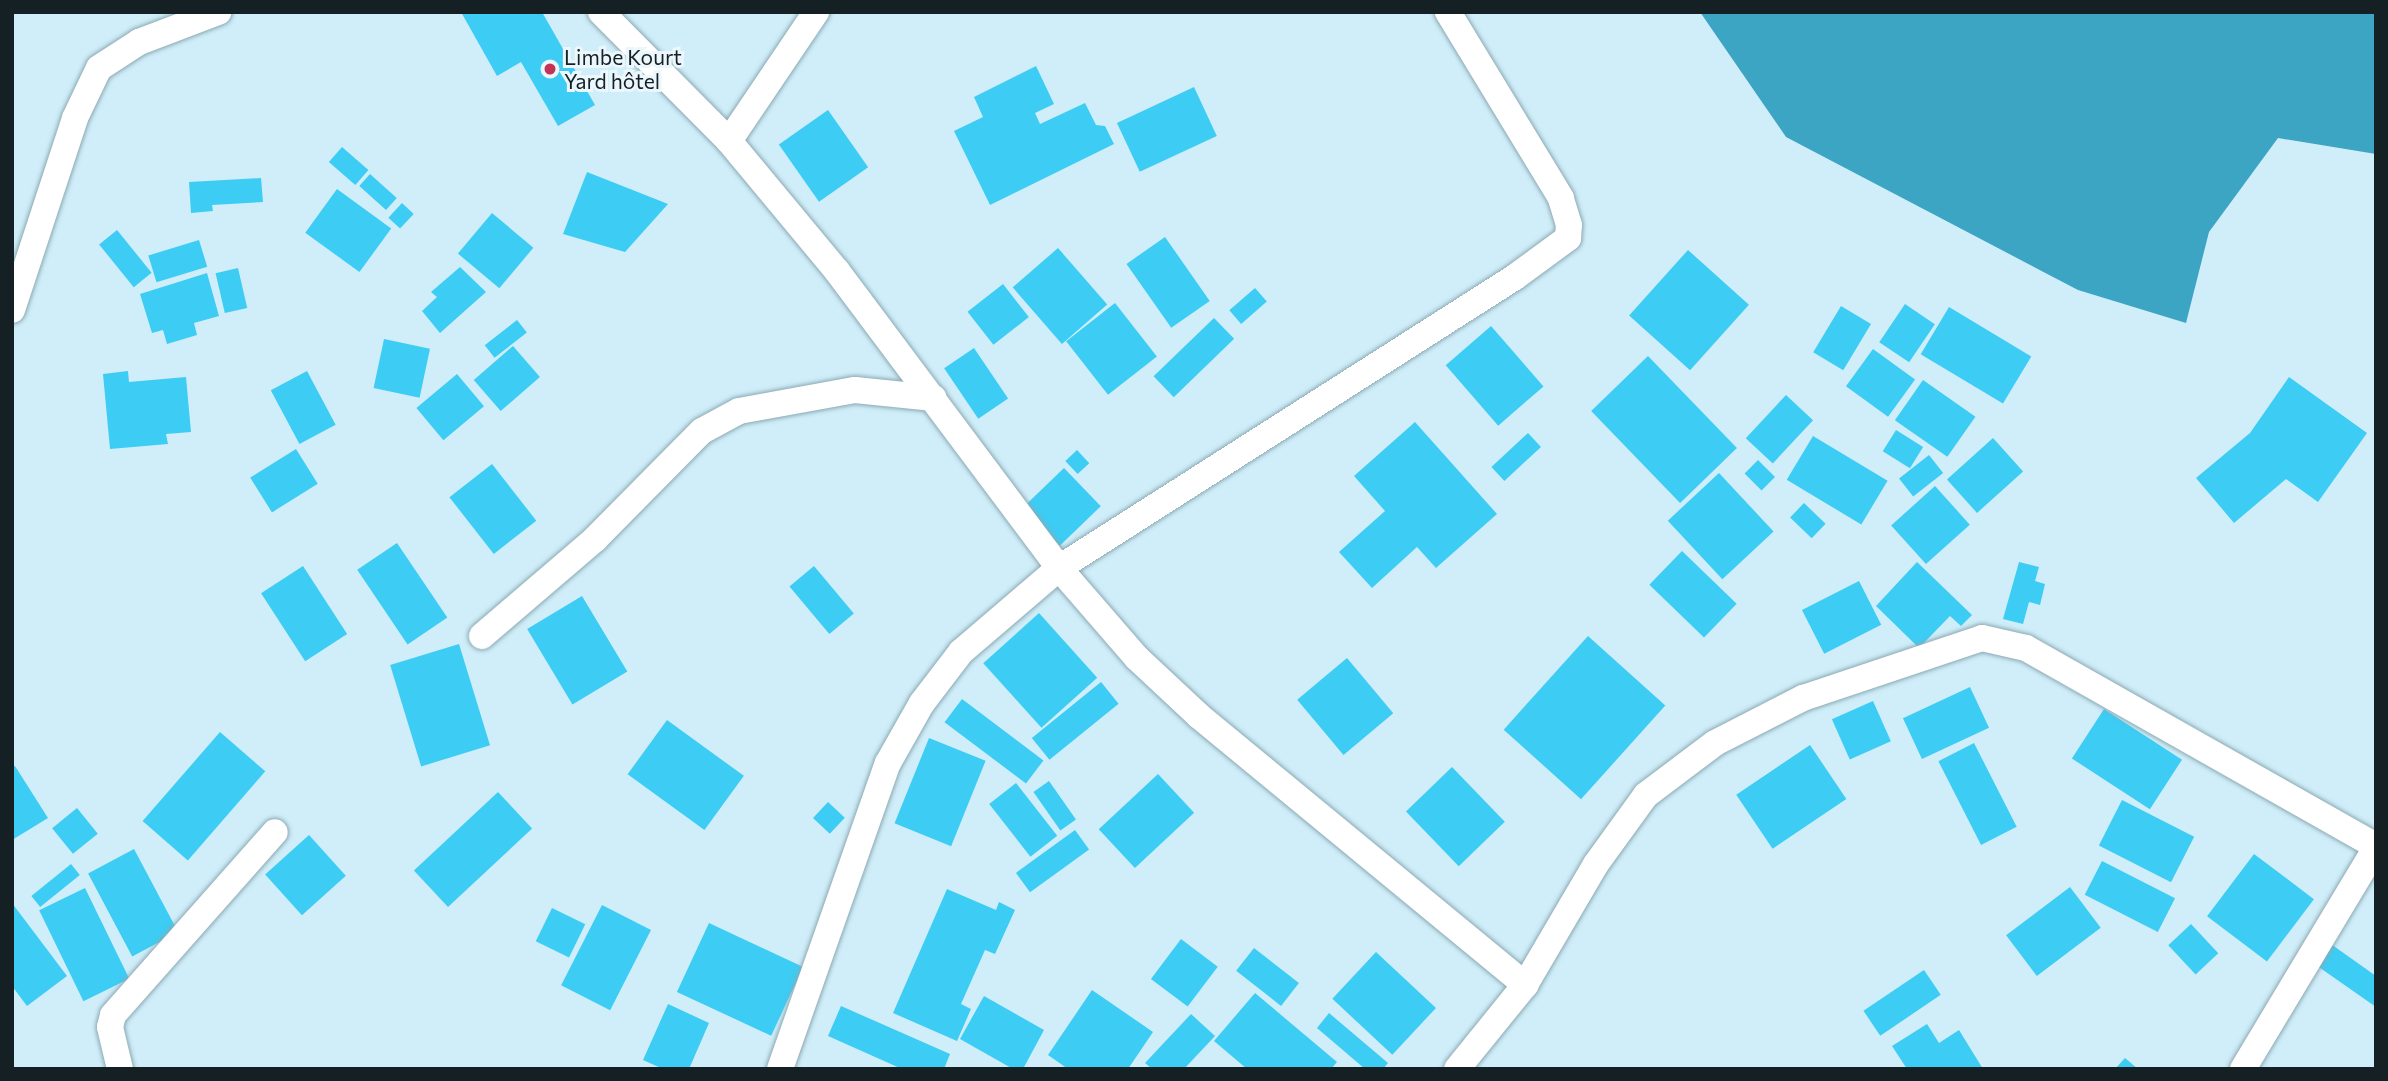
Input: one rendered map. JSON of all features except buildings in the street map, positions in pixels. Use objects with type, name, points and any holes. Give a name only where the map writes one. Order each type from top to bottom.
[{"type":"street","points":[[12,310],[75,118],[99,68],[139,42],[218,12]]},
{"type":"street","points":[[601,12],[729,141],[837,271],[1059,568],[1136,658],[1199,716],[1525,985]]},
{"type":"street","points":[[729,141],[816,12]]},
{"type":"street","points":[[780,1069],[888,763],[922,703],[961,652],[1059,568],[1493,292],[1567,239],[1569,225],[1561,198],[1448,12]]},
{"type":"street","points":[[482,636],[595,539],[702,431],[740,411],[855,390],[934,398]]},
{"type":"street","points":[[1457,1069],[1525,985],[1597,864],[1646,795],[1715,743],[1803,698],[1982,638],[2026,648],[2376,847],[2243,1069]]},
{"type":"street","points":[[120,1069],[110,1027],[114,1016],[275,832]]},
{"type":"water","points":[[1700,12],[2376,12],[2376,154],[2278,138],[2209,232],[2186,323],[2078,290],[1786,137]]},
{"type":"place","name":"Limbe Kourt Yard hôtel","points":[[550,69]]}]
